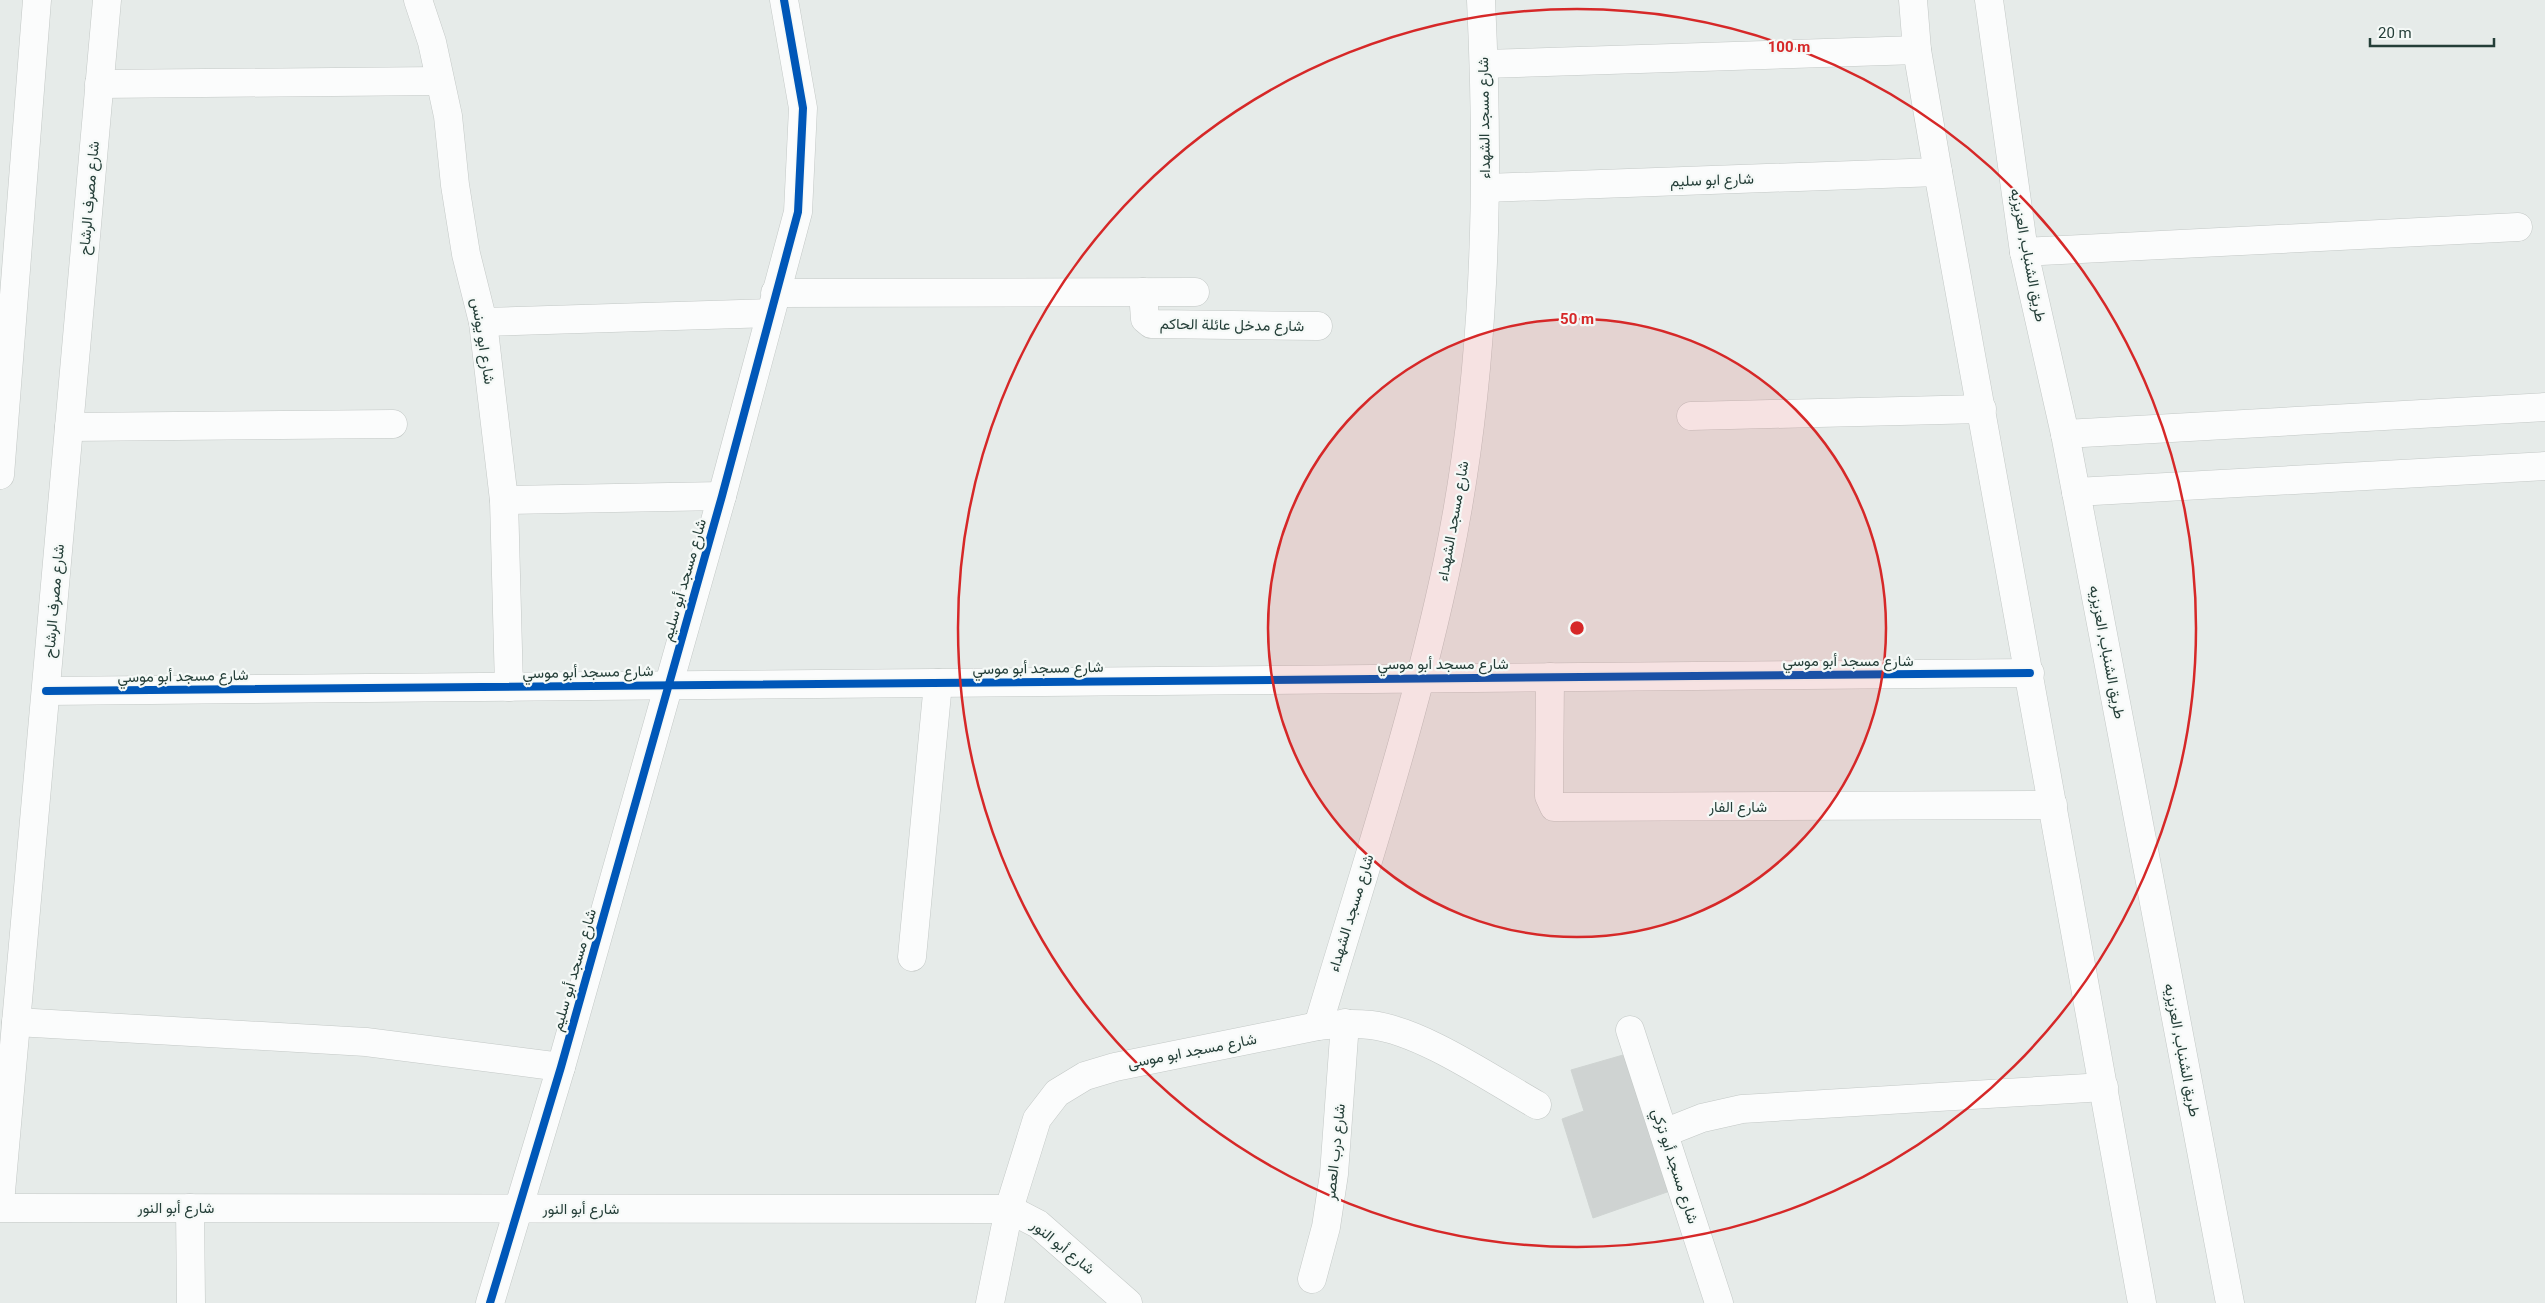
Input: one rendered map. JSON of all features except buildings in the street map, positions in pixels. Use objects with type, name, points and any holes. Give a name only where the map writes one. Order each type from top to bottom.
[{"type":"street","points":[[0,474],[8,272],[37,0]]},
{"type":"street","name":"شارع مصرف الرشاح","points":[[0,1203],[107,0]]},
{"type":"street","name":"شارع ابو يونس","points":[[418,0],[432,42],[448,116],[455,185],[466,254],[483,322],[504,500],[509,687]]},
{"type":"street","name":"شارع مسجد أبو سليم","points":[[490,1303],[561,1067],[722,496],[798,212],[803,108],[784,0]]},
{"type":"street","name":"شارع مسجد الشهداء","points":[[1318,1026],[1421,678],[1448,557],[1468,435],[1480,312],[1486,188],[1481,0]]},
{"type":"street","points":[[1913,0],[1917,50],[1938,172],[2030,673],[2142,1303]]},
{"type":"street","name":"طريق الشنباب, العزيزيه","points":[[1988,0],[2024,252],[2065,434],[2230,1303]]},
{"type":"street","points":[[1484,64],[1917,50]]},
{"type":"street","points":[[99,84],[440,82]]},
{"type":"street","name":"شارع ابو سليم","points":[[1486,188],[1938,172]]},
{"type":"street","points":[[2024,252],[2518,227]]},
{"type":"street","name":"شارع مدخل عائلة الحاكم","points":[[1143,292],[1145,319],[1151,324],[1318,326]]},
{"type":"street","points":[[483,322],[773,303],[1195,292]]},
{"type":"street","points":[[2065,434],[2545,407]]},
{"type":"street","points":[[1691,416],[1982,409]]},
{"type":"street","points":[[70,427],[393,424]]},
{"type":"street","points":[[2076,492],[2545,466]]},
{"type":"street","points":[[504,500],[722,496]]},
{"type":"street","name":"شارع مسجد أبو موسي","points":[[46,691],[2030,673]]},
{"type":"street","name":"شارع الفار","points":[[1550,677],[1549,796],[1554,807],[2053,805]]},
{"type":"street","points":[[912,957],[938,683]]},
{"type":"street","points":[[16,1022],[366,1042],[561,1067]]},
{"type":"street","name":"شارع مسجد ابو موسى","points":[[990,1303],[1010,1209],[1037,1119],[1057,1093],[1085,1076],[1115,1067],[1318,1026],[1345,1023],[1382,1027],[1424,1042],[1536,1104]]},
{"type":"street","name":"شارع درب العصر","points":[[1312,1279],[1326,1227],[1334,1174],[1345,1023]]},
{"type":"street","name":"شارع مسجد أبو تركي","points":[[1630,1030],[1719,1303]]},
{"type":"street","points":[[1664,1133],[1702,1118],[1742,1109],[2104,1087]]},
{"type":"street","name":"شارع أبو النور","points":[[0,1208],[1010,1209],[1038,1224],[1128,1303]]},
{"type":"street","points":[[190,1208],[191,1303]]},
{"type":"cycle path","points":[[490,1303],[561,1067],[722,496],[798,212],[803,108],[784,0]]},
{"type":"cycle path","points":[[46,691],[2030,673]]}]
